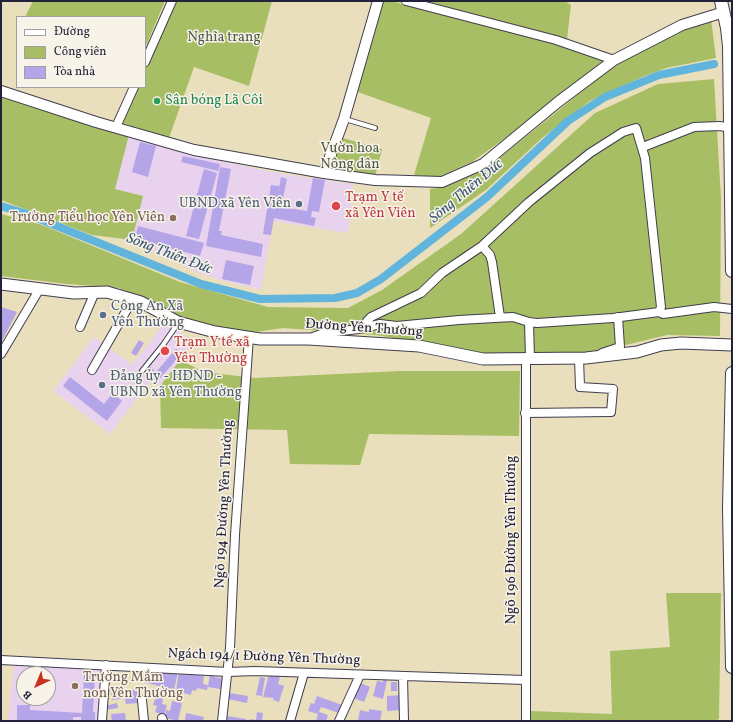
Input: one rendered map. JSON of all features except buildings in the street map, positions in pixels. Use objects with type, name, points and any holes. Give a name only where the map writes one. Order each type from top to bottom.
[{"type":"main road","points":[[722,7],[729,46],[731,98],[732,271]]},
{"type":"main road","name":"Đường Yên Thường","points":[[1,284],[39,290],[74,293],[107,292],[141,302],[178,322],[215,332],[260,339],[308,339],[419,346],[484,359],[578,358],[637,352],[661,345],[681,343],[732,345]]},
{"type":"main road","points":[[732,373],[729,508],[732,667]]},
{"type":"street","points":[[146,60],[172,1]]},
{"type":"street","points":[[324,173],[344,119],[378,1]]},
{"type":"street","points":[[406,1],[556,40],[614,60]]},
{"type":"street","points":[[1,91],[194,150],[324,173],[375,180],[442,182],[483,164],[558,102],[614,60],[682,25],[722,7]]},
{"type":"street","points":[[116,127],[134,88]]},
{"type":"street","points":[[643,147],[694,127],[720,126],[731,128]]},
{"type":"street","points":[[367,326],[367,321],[371,317],[421,293],[442,273],[482,246],[539,193],[608,140],[636,128],[643,147],[661,307],[659,312]]},
{"type":"street","points":[[482,246],[490,256],[492,262],[500,316]]},
{"type":"street","points":[[1,354],[39,290]]},
{"type":"street","points":[[80,327],[95,292]]},
{"type":"street","points":[[92,370],[133,299]]},
{"type":"street","points":[[308,339],[324,333],[359,329],[380,324],[397,326],[420,325],[500,316],[513,317],[537,323],[618,317],[659,312],[663,314],[714,307],[732,309]]},
{"type":"street","points":[[596,356],[599,353],[620,347],[618,317]]},
{"type":"street","name":"Ngõ 196 Đường Yên Thường","points":[[526,721],[525,412],[529,322]]},
{"type":"street","name":"Ngõ 194 Đường Yên Thường","points":[[222,721],[228,672],[249,337]]},
{"type":"street","points":[[525,412],[611,412],[613,389],[580,387],[578,358]]},
{"type":"street","name":"Ngách 194/1 Đường Yên Thường","points":[[1,660],[228,672],[525,680]]},
{"type":"street","points":[[102,721],[106,666]]},
{"type":"street","points":[[290,721],[304,673]]},
{"type":"street","points":[[339,721],[360,675]]},
{"type":"street","points":[[403,676],[404,721]]},
{"type":"street","points":[[142,700],[144,721]]},
{"type":"lane","points":[[344,119],[376,128]]},
{"type":"lane","points":[[142,371],[163,345],[178,322]]},
{"type":"shaded area","points":[[129,135],[166,148],[221,161],[282,174],[353,184],[348,233],[273,221],[261,290],[220,280],[197,272],[132,240],[143,196],[115,189]]},
{"type":"shaded area","name":"Đảng ủy - HĐND - UBND xã Yên Thường","points":[[166,321],[193,342],[160,386],[151,380],[110,434],[53,391],[94,337],[132,365]]},
{"type":"shaded area","name":"Trường Mầm non Yên Thường","points":[[14,663],[104,669],[99,721],[8,721]]},
{"type":"green space","name":"Nghĩa trang","points":[[33,1],[165,1],[146,46],[146,16],[26,16]]},
{"type":"green space","name":"Nghĩa trang","points":[[177,1],[272,1],[249,86],[194,67],[169,138],[122,123],[138,88],[146,88],[146,67]]},
{"type":"green space","points":[[382,1],[391,1],[450,17],[451,8],[426,1],[565,1],[571,5],[566,48],[604,60],[523,125],[472,162],[438,177],[414,175],[431,118],[355,91]]},
{"type":"green space","points":[[711,19],[716,58],[666,68],[642,77],[590,101],[542,138],[486,190],[430,228],[430,189],[444,187],[485,170],[613,66],[684,28]]},
{"type":"green space","points":[[714,79],[721,198],[720,336],[667,335],[597,352],[488,354],[376,335],[283,328],[249,333],[195,323],[119,288],[67,284],[1,276],[1,214],[42,225],[180,282],[268,307],[348,308],[382,290],[461,234],[595,113],[658,84]]},
{"type":"green space","points":[[1,96],[129,135],[115,189],[143,196],[132,240],[92,235],[1,200]]},
{"type":"green space","name":"Vườn hoa Nông dân","points":[[339,137],[382,149],[375,177],[326,172]]},
{"type":"green space","points":[[180,360],[204,372],[255,378],[399,371],[520,371],[519,436],[369,434],[360,465],[290,464],[287,430],[161,428],[160,386]]},
{"type":"green space","points":[[666,593],[721,593],[719,719],[714,721],[530,721],[530,711],[612,714],[610,651],[670,647]]},
{"type":"waterway","name":"Sông Thiên Đức","points":[[1,206],[27,214],[201,284],[260,299],[335,298],[357,293],[381,279],[487,197],[568,121],[605,97],[659,75],[714,64]]},
{"type":"place","name":"Sân bóng Lã Côi","points":[[157,101]]},
{"type":"place","name":"UBND xã Yên Viên","points":[[299,204]]},
{"type":"place","name":"Trạm Y tế xã Yên Viên","points":[[336,206]]},
{"type":"place","name":"Trường Tiểu học Yên Viên","points":[[173,218]]},
{"type":"place","name":"Công An Xã Yên Thường","points":[[103,315]]},
{"type":"place","name":"Trạm Y tế xã Yên Thường","points":[[165,351]]},
{"type":"place","name":"Đảng ủy - HĐND - UBND xã Yên Thường","points":[[102,385]]},
{"type":"place","name":"Trường Mầm non Yên Thường","points":[[75,686]]}]
